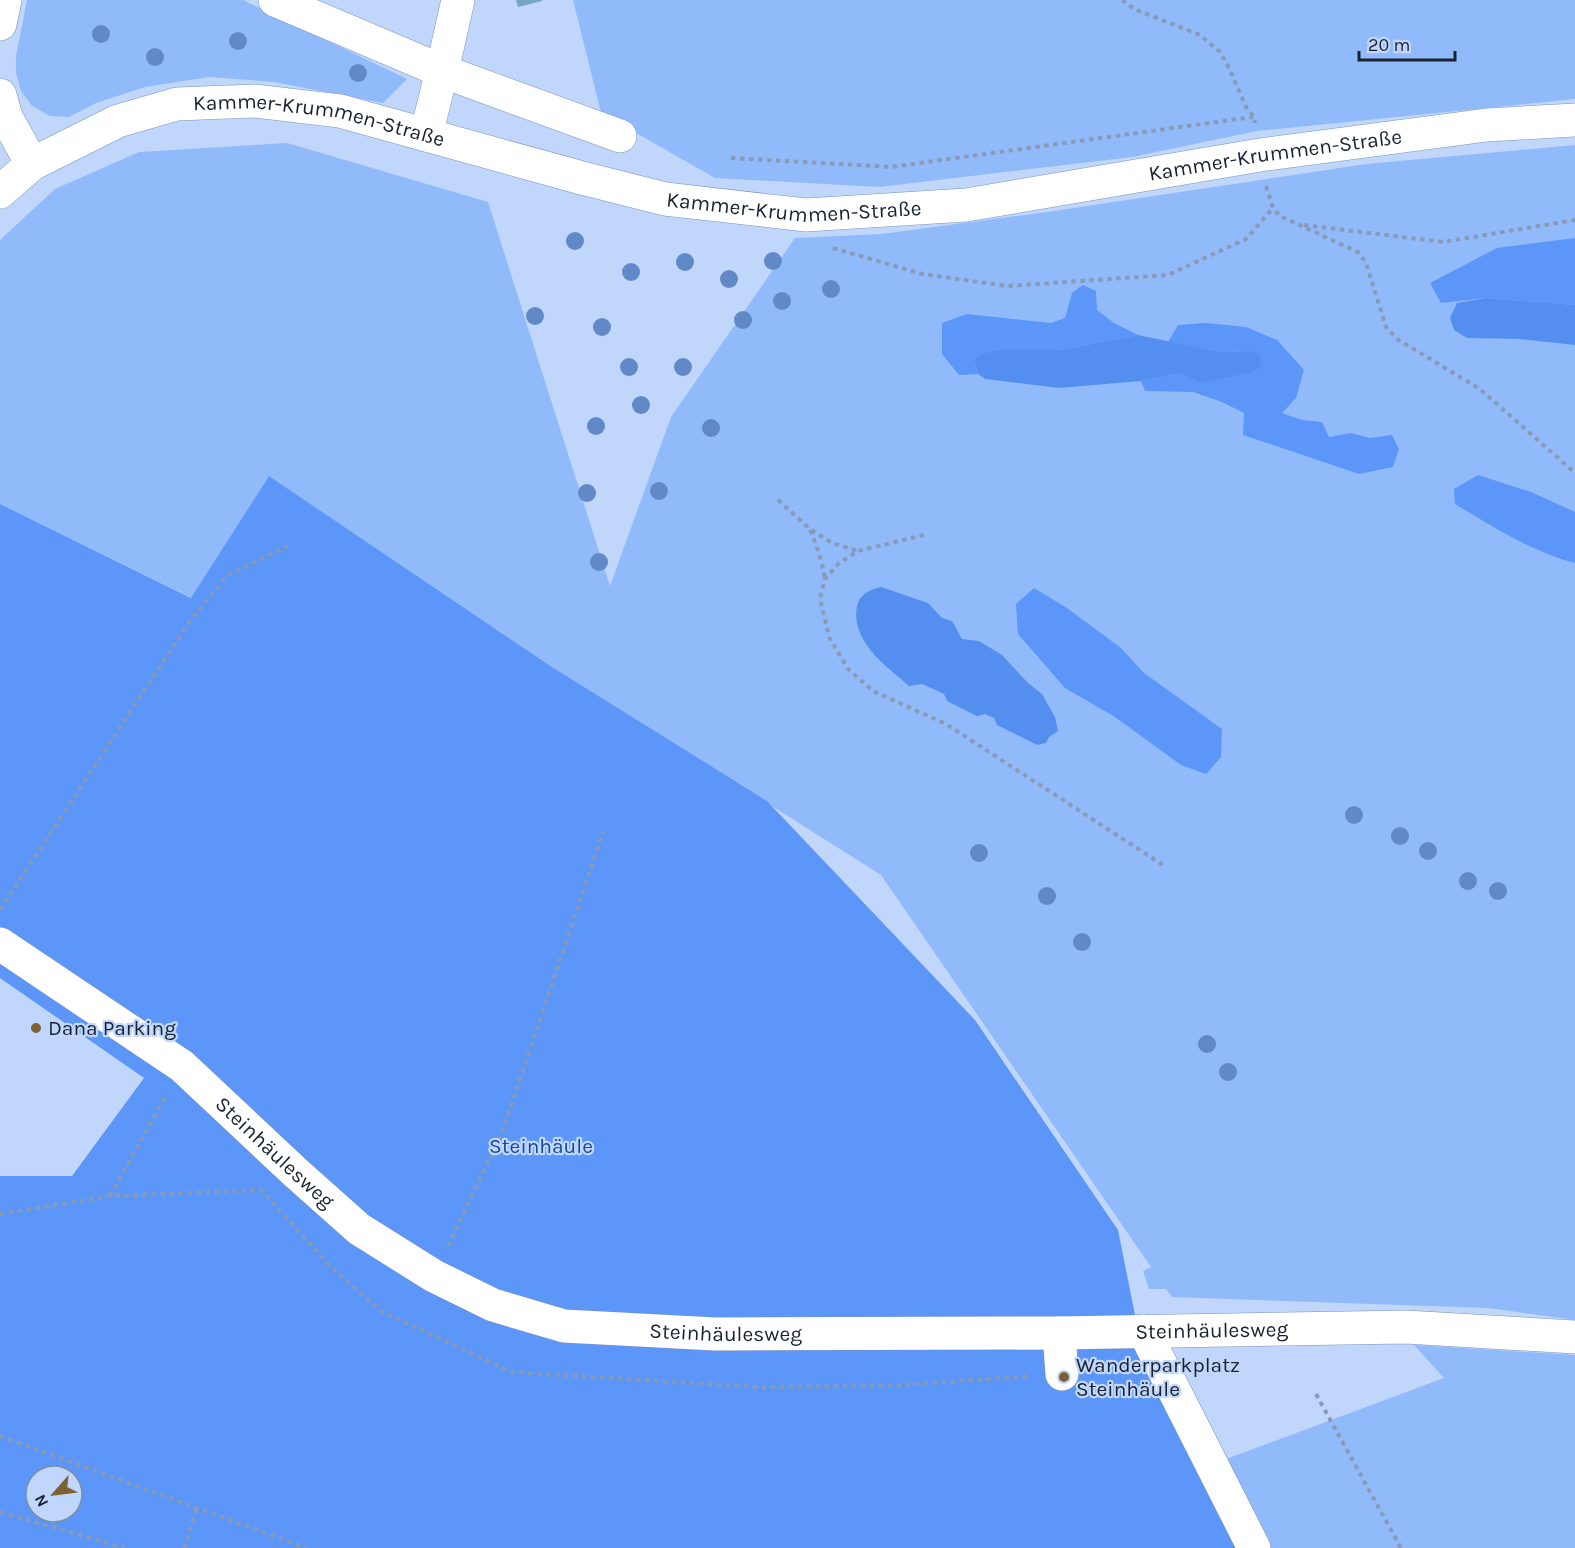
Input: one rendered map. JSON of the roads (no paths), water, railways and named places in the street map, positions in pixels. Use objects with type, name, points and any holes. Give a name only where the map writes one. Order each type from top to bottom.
[{"type":"street","points":[[0,24],[5,0]]},
{"type":"street","points":[[274,0],[442,71],[620,136]]},
{"type":"street","points":[[426,135],[458,0]]},
{"type":"street","points":[[0,95],[6,117],[32,164]]},
{"type":"street","name":"Kammer-Krummen-Straße","points":[[0,192],[32,164],[118,121],[177,104],[254,101],[340,111],[665,199],[807,215],[966,205],[1260,155],[1487,125],[1575,120]]},
{"type":"street","name":"Steinhäulesweg","points":[[0,944],[182,1066],[359,1229],[434,1276],[493,1305],[564,1326],[715,1334],[1059,1333],[1406,1328],[1575,1337]]},
{"type":"street","points":[[1144,1331],[1254,1548]]},
{"type":"street","points":[[1059,1333],[1062,1374]]},
{"type":"place","name":"Dana Parking","points":[[36,1028]]},
{"type":"place","name":"Wanderparkplatz Steinhäule","points":[[1064,1377]]},
{"type":"park label","name":"Steinhäule","points":[[541,1146]]}]
